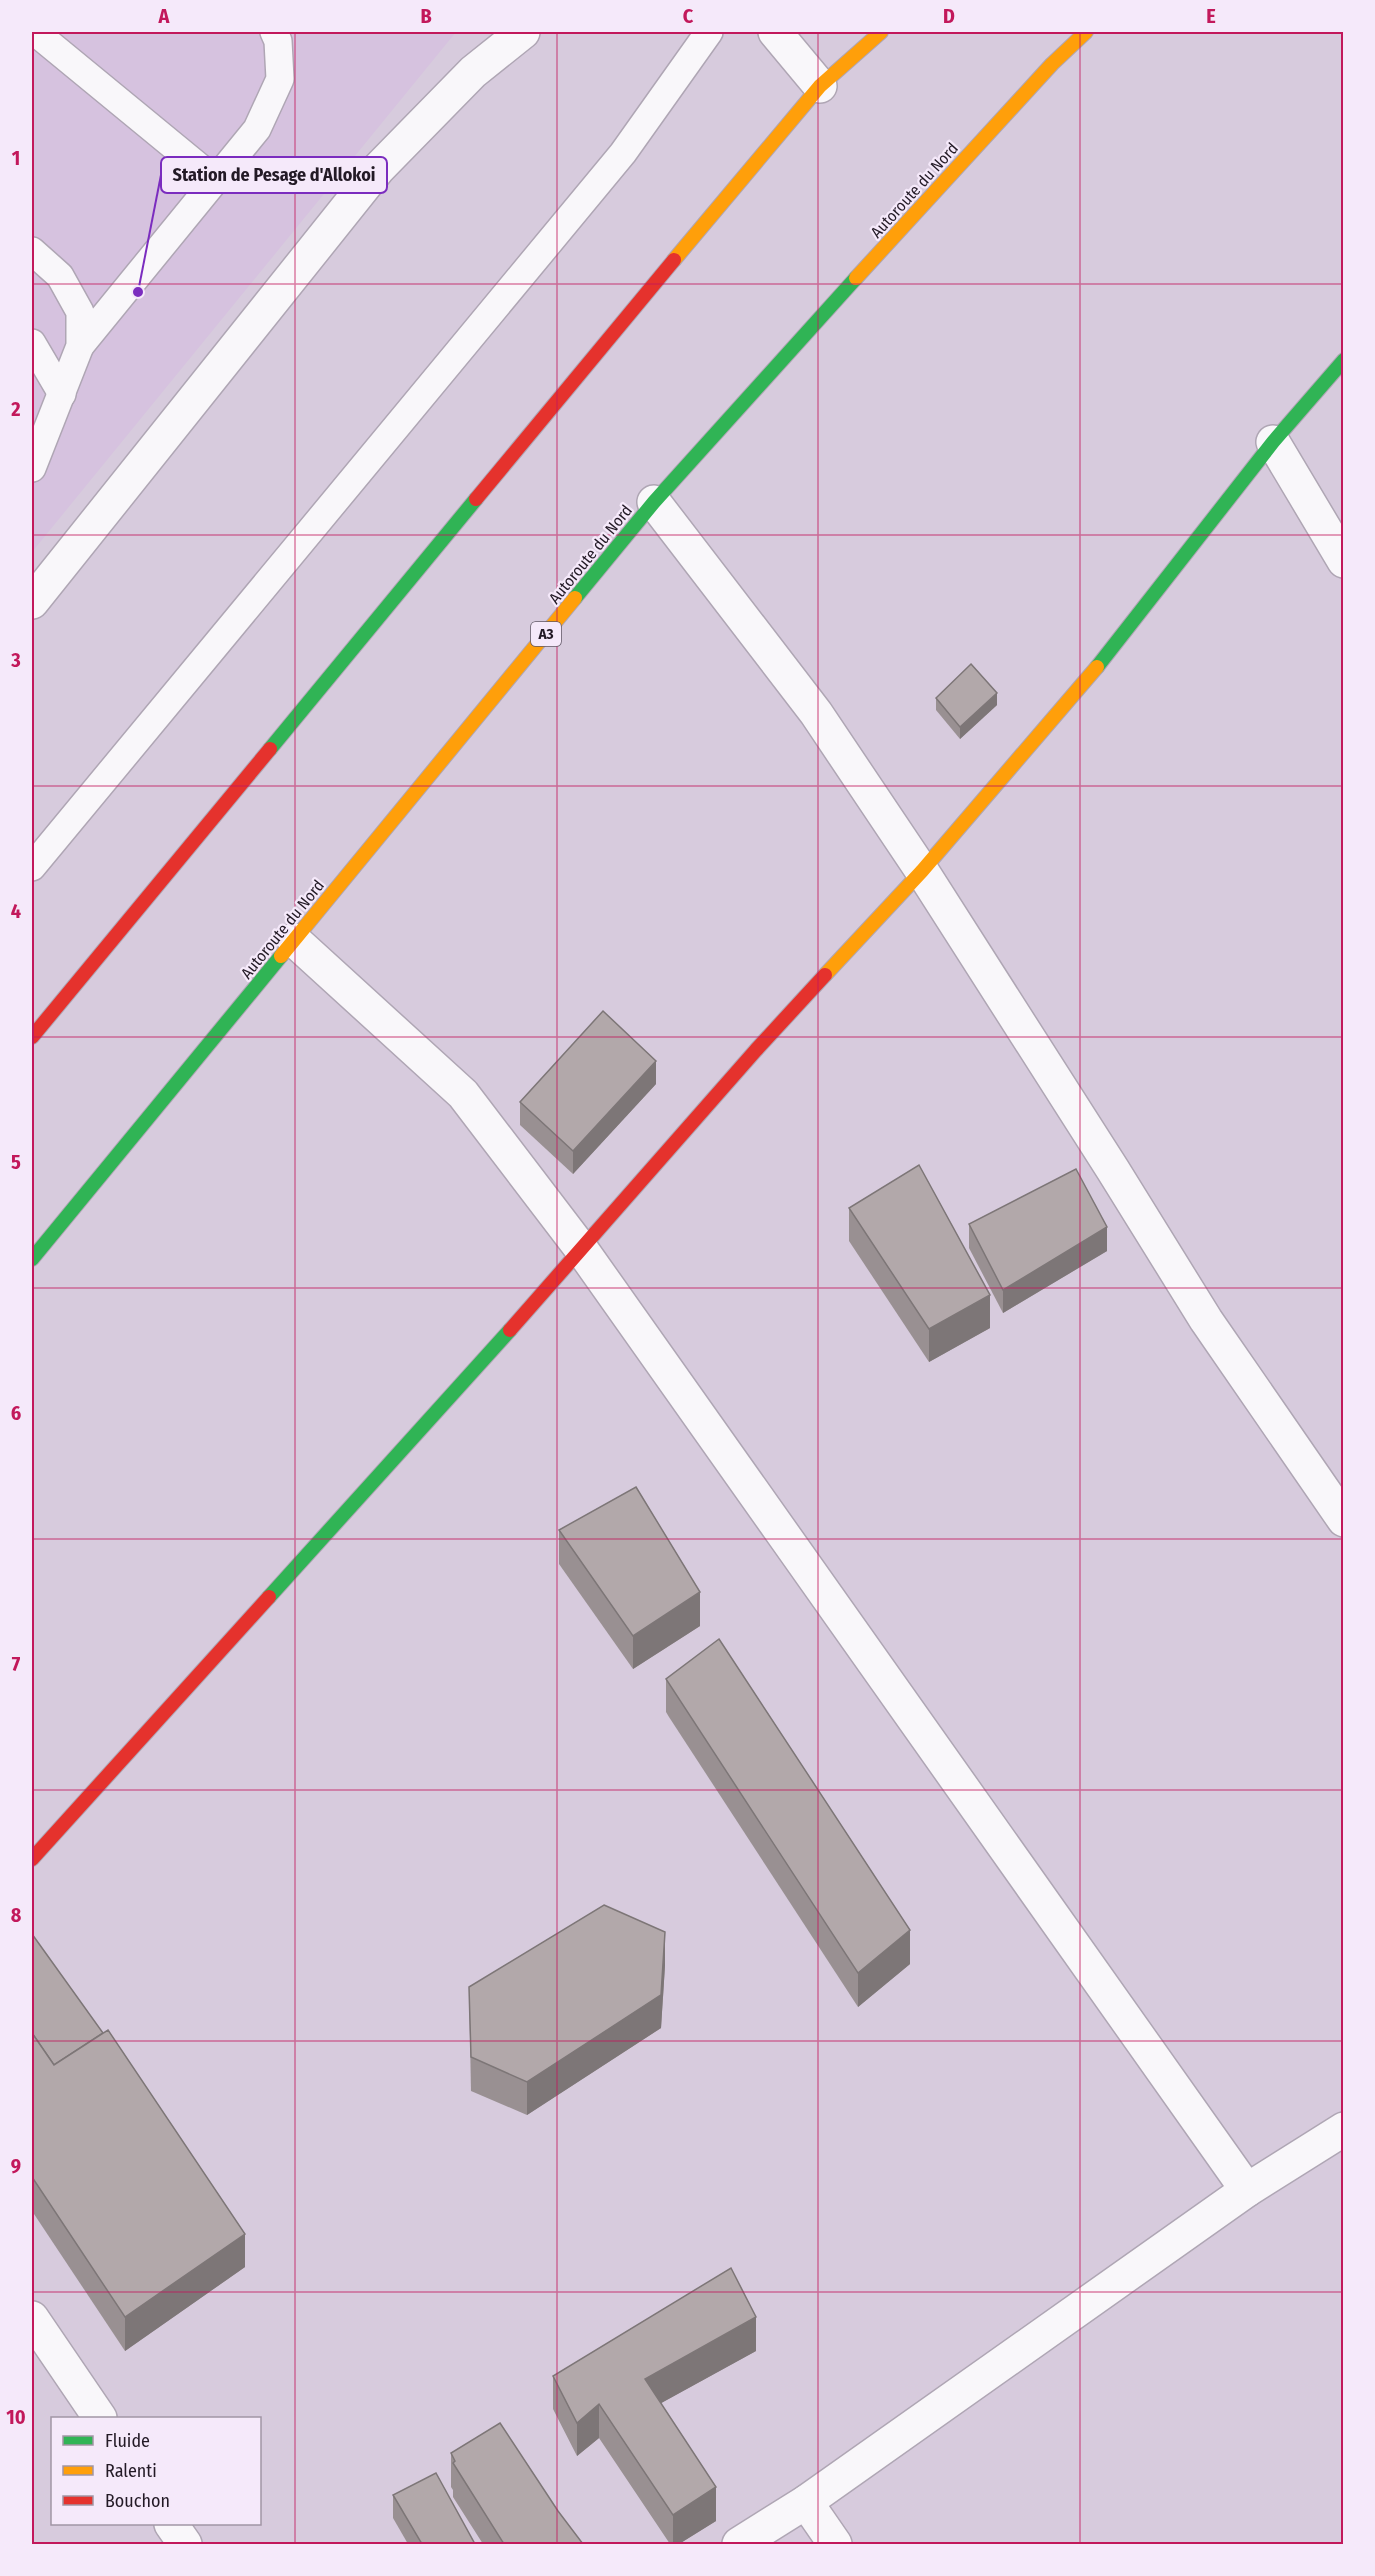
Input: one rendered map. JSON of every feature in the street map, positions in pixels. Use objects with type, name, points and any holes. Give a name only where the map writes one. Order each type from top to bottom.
[{"type":"main road","points":[[32,1037],[562,393],[820,86],[881,32]]},
{"type":"main road","name":"Autoroute du Nord","points":[[32,1259],[654,502],[1052,64],[1086,32]]},
{"type":"main road","points":[[32,1859],[582,1250],[756,1050],[922,871],[1092,672],[1273,442],[1344,360]]},
{"type":"street","points":[[32,602],[378,169],[473,72],[523,32]]},
{"type":"street","points":[[775,32],[820,86]]},
{"type":"street","points":[[1273,442],[1344,561]]},
{"type":"street","points":[[654,502],[816,713],[922,871],[1206,1320],[1344,1520]]},
{"type":"street","points":[[294,940],[463,1094],[582,1250],[1247,2190]]},
{"type":"street","points":[[739,2544],[806,2502],[1247,2190],[1344,2129]]},
{"type":"street","points":[[32,2318],[99,2417]]},
{"type":"street","points":[[806,2502],[835,2544]]},
{"type":"street","points":[[172,2525],[185,2544]]},
{"type":"lane","points":[[35,32],[215,180]]},
{"type":"lane","points":[[32,468],[80,346],[256,129],[280,79],[278,41],[274,32]]},
{"type":"lane","points":[[32,867],[623,153],[709,32]]},
{"type":"lane","points":[[32,251],[60,276],[80,312],[80,346]]},
{"type":"lane","points":[[32,343],[62,393]]},
{"type":"shaded area","points":[[32,32],[456,32],[32,552]]},
{"type":"building","points":[[971,664],[997,693],[960,727],[936,698]]},
{"type":"building","points":[[603,1011],[656,1061],[573,1151],[520,1102]]},
{"type":"building","points":[[919,1165],[990,1295],[929,1329],[849,1208]]},
{"type":"building","points":[[1076,1169],[1107,1227],[1003,1290],[969,1224]]},
{"type":"building","points":[[636,1487],[700,1592],[633,1636],[559,1530]]},
{"type":"building","points":[[719,1639],[910,1930],[858,1973],[666,1679]]},
{"type":"building","points":[[604,1905],[665,1932],[661,1995],[527,2082],[471,2057],[469,1987]]},
{"type":"building","points":[[32,1934],[103,2033],[54,2065],[32,2033]]},
{"type":"building","points":[[108,2030],[245,2234],[125,2317],[32,2177],[32,2033],[54,2065]]},
{"type":"building","points":[[731,2268],[756,2317],[645,2379],[716,2487],[673,2515],[599,2404],[577,2423],[553,2376]]},
{"type":"building","points":[[500,2423],[558,2511],[583,2544],[504,2544],[453,2463],[455,2461],[451,2453]]},
{"type":"building","points":[[436,2473],[475,2544],[422,2544],[393,2495]]},
{"type":"traffic: fast","points":[[575,598],[654,502],[856,278]]},
{"type":"traffic: fast","points":[[1097,667],[1273,442],[1344,360]]},
{"type":"traffic: fast","points":[[270,749],[476,499]]},
{"type":"traffic: fast","points":[[32,1259],[281,956]]},
{"type":"traffic: fast","points":[[269,1597],[510,1330]]},
{"type":"traffic: slow","points":[[674,260],[820,86],[881,32]]},
{"type":"traffic: slow","points":[[856,278],[1052,64],[1086,32]]},
{"type":"traffic: slow","points":[[281,956],[575,598]]},
{"type":"traffic: slow","points":[[825,975],[922,871],[1097,667]]},
{"type":"traffic: jam","points":[[476,499],[674,260]]},
{"type":"traffic: jam","points":[[32,1037],[270,749]]},
{"type":"traffic: jam","points":[[510,1330],[756,1050],[825,975]]},
{"type":"traffic: jam","points":[[32,1859],[269,1597]]},
{"type":"place","name":"Station de Pesage d'Allokoi","points":[[138,292]]}]
